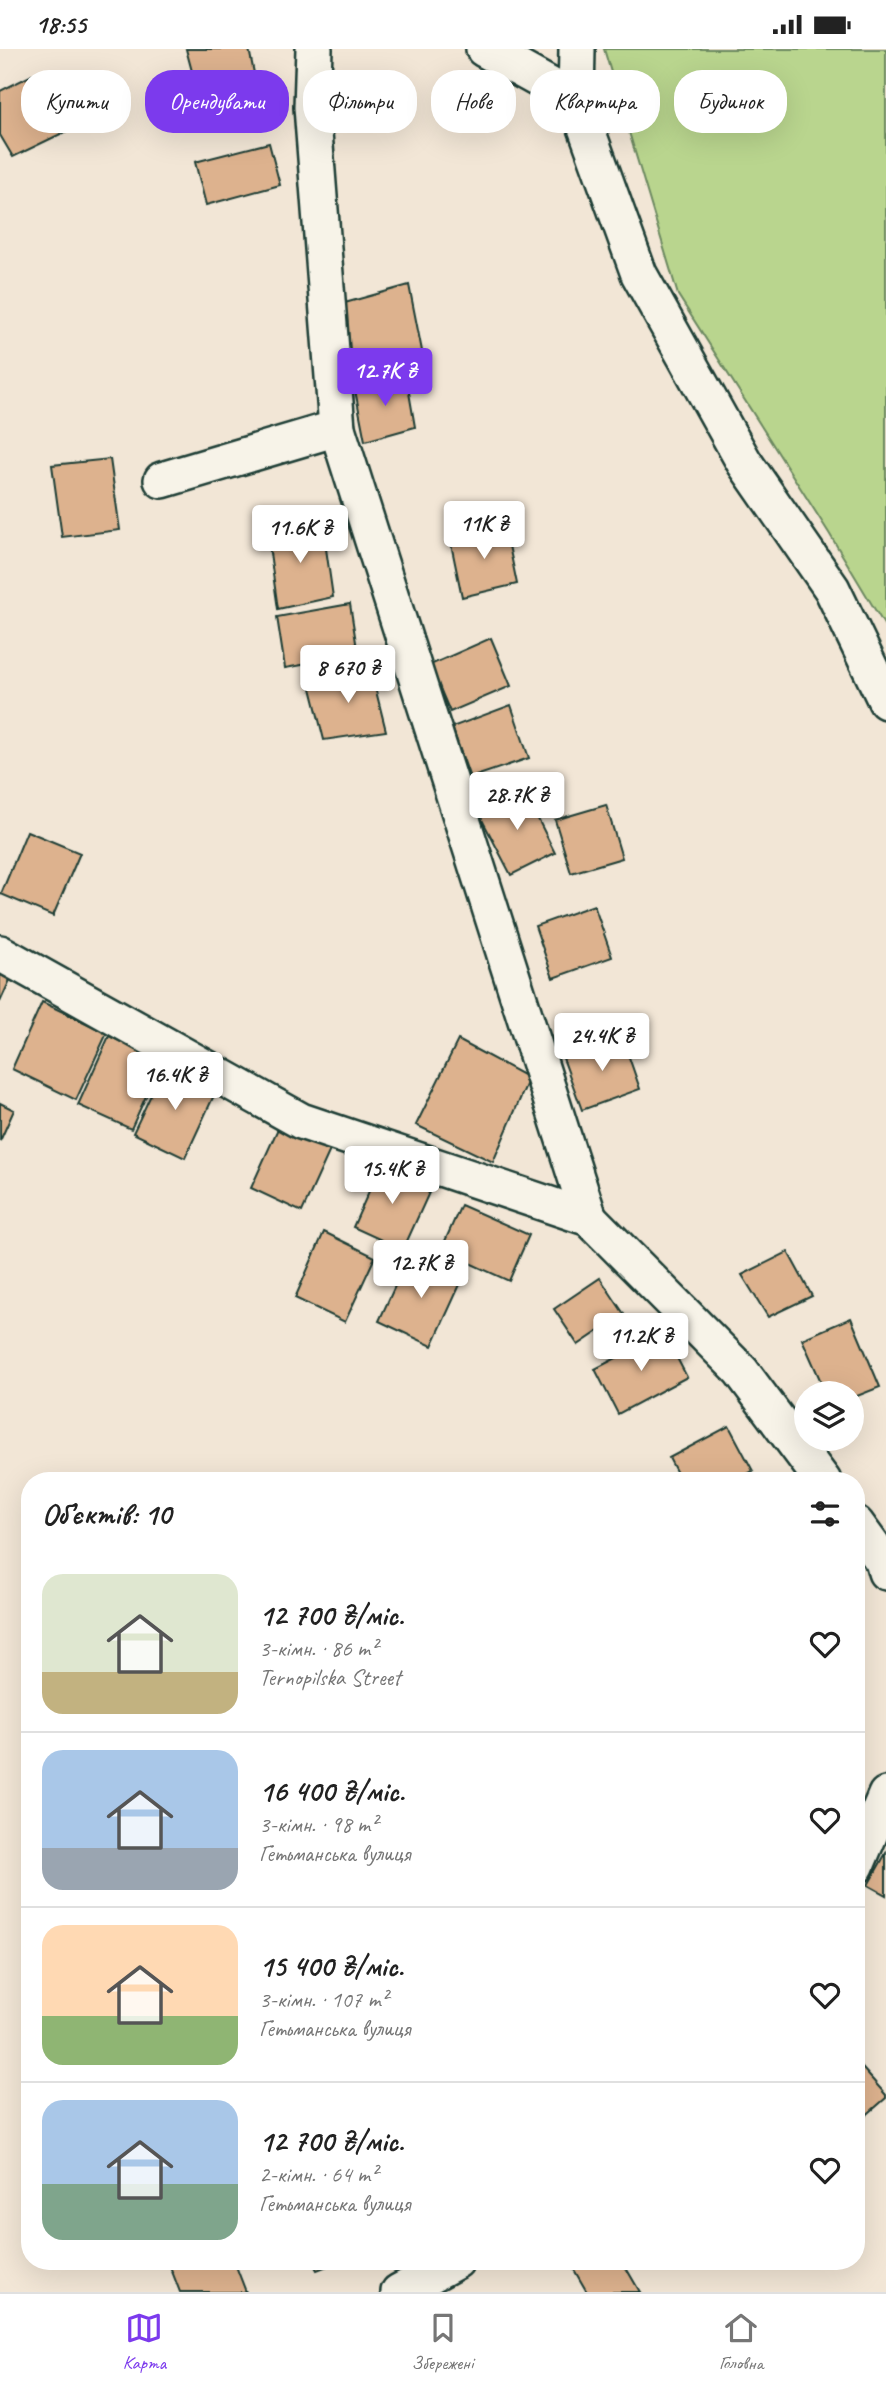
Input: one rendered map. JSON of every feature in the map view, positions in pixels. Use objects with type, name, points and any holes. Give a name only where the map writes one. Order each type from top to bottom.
[{"type":"street","points":[[314,49],[312,107],[337,428],[589,1217],[741,1371],[816,1472]]},
{"type":"street","points":[[484,49],[530,74]]},
{"type":"street","points":[[577,49],[577,70]]},
{"type":"street","points":[[588,133],[639,274],[744,461],[832,589],[886,701]]},
{"type":"street","points":[[162,480],[337,428]]},
{"type":"street","points":[[0,953],[300,1121],[589,1217]]},
{"type":"street","points":[[865,1536],[883,1561],[886,1572]]},
{"type":"street","points":[[865,1845],[886,1795]]},
{"type":"street","points":[[399,2292],[439,2270]]},
{"type":"green space","points":[[604,49],[886,49],[886,628],[678,295],[629,133],[660,133],[660,70],[610,70]]},
{"type":"building","points":[[186,49],[249,49],[253,70],[192,70]]},
{"type":"building","points":[[21,80],[21,133],[63,133],[13,157],[0,135],[0,91]]},
{"type":"building","points":[[269,143],[280,185],[206,205],[195,162]]},
{"type":"building","points":[[409,285],[423,356],[348,377],[334,306]]},
{"type":"building","points":[[406,375],[415,427],[365,441],[355,390]]},
{"type":"building","points":[[110,459],[120,530],[62,537],[52,465]]},
{"type":"building","points":[[322,521],[333,597],[278,609],[267,532]]},
{"type":"building","points":[[505,526],[517,584],[462,597],[450,539]]},
{"type":"building","points":[[350,604],[358,655],[285,668],[277,617]]},
{"type":"building","points":[[491,638],[511,686],[450,712],[430,665]]},
{"type":"building","points":[[371,671],[386,731],[324,740],[309,680]]},
{"type":"building","points":[[511,705],[529,758],[470,778],[452,727]]},
{"type":"building","points":[[523,789],[555,853],[511,875],[478,812]]},
{"type":"building","points":[[606,805],[622,858],[571,873],[555,820]]},
{"type":"building","points":[[27,831],[80,853],[53,916],[1,894]]},
{"type":"building","points":[[594,905],[612,957],[553,978],[535,926]]},
{"type":"building","points":[[0,962],[15,969],[0,1002]]},
{"type":"building","points":[[42,1002],[107,1033],[76,1100],[12,1069]]},
{"type":"building","points":[[109,1036],[162,1061],[131,1129],[78,1105]]},
{"type":"building","points":[[622,1037],[640,1089],[582,1110],[563,1058]]},
{"type":"building","points":[[458,1040],[529,1078],[493,1162],[416,1125]]},
{"type":"building","points":[[164,1067],[216,1091],[185,1158],[133,1133]]},
{"type":"building","points":[[0,1103],[14,1110],[0,1141]]},
{"type":"building","points":[[280,1124],[331,1148],[302,1212],[251,1188]]},
{"type":"building","points":[[382,1162],[432,1186],[403,1250],[353,1227]]},
{"type":"building","points":[[461,1205],[529,1235],[509,1281],[441,1250]]},
{"type":"building","points":[[324,1232],[375,1257],[345,1322],[295,1298]]},
{"type":"building","points":[[788,1252],[812,1296],[768,1317],[742,1275]]},
{"type":"building","points":[[410,1253],[463,1278],[432,1346],[379,1321]]},
{"type":"building","points":[[600,1278],[624,1314],[578,1345],[554,1309]]},
{"type":"building","points":[[851,1318],[880,1387],[864,1393],[864,1381],[821,1381],[802,1339]]},
{"type":"building","points":[[664,1333],[687,1377],[618,1414],[595,1369]]},
{"type":"building","points":[[729,1426],[753,1471],[676,1472],[669,1458]]},
{"type":"building","points":[[886,1853],[886,1895],[868,1885]]},
{"type":"building","points":[[865,2071],[886,2095],[886,2098],[865,2116]]},
{"type":"building","points":[[171,2270],[237,2270],[246,2292],[180,2292]]},
{"type":"building","points":[[574,2270],[627,2270],[640,2292],[587,2292]]}]
